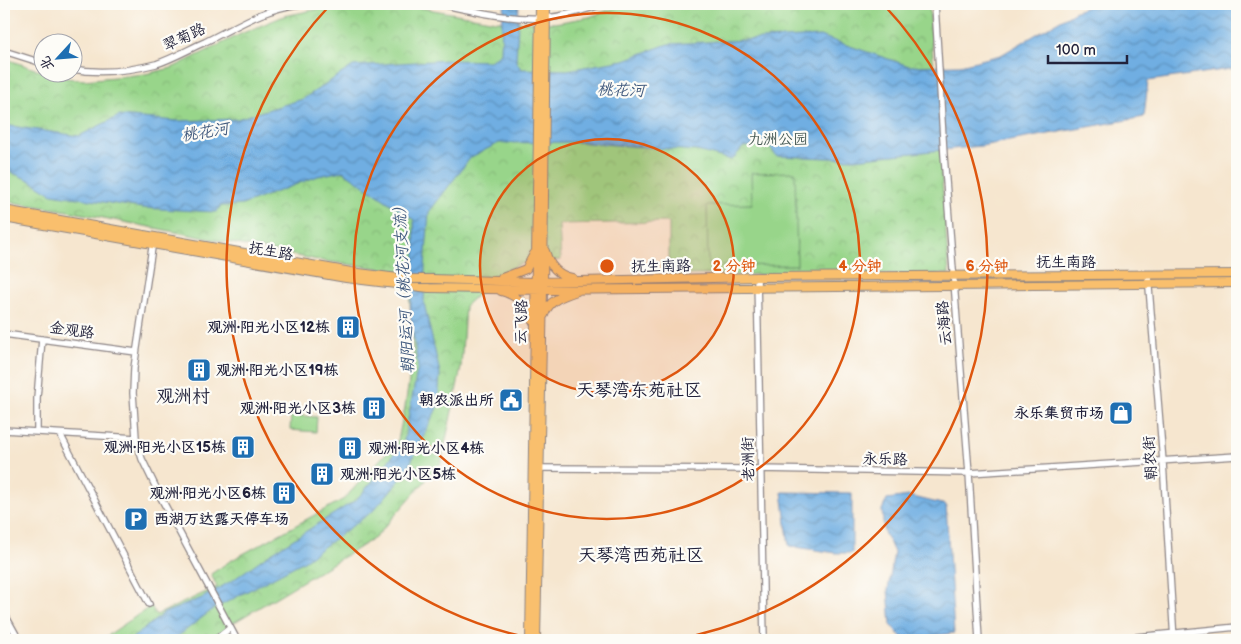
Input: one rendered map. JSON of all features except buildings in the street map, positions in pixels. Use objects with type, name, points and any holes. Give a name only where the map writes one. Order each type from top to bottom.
[{"type":"main road","name":"云飞路","points":[[536,640],[534,324],[539,286],[545,152],[542,18],[540,4]]},
{"type":"main road","name":"云飞路","points":[[542,18],[546,4]]},
{"type":"main road","name":"云飞路","points":[[540,248],[537,147],[542,63]]},
{"type":"main road","name":"抚生路","points":[[4,210],[153,240]]},
{"type":"main road","name":"抚生路","points":[[4,218],[351,272],[429,288],[495,289],[539,286]]},
{"type":"main road","points":[[494,280],[526,269],[540,248],[558,272],[565,277],[586,285]]},
{"type":"main road","name":"抚生南路","points":[[1148,279],[1237,274]]},
{"type":"main road","name":"抚生南路","points":[[539,286],[757,278],[1148,279],[1237,283]]},
{"type":"main road","name":"抚生路","points":[[405,282],[432,279],[494,280],[539,286]]},
{"type":"main road","name":"抚生南路","points":[[586,285],[758,288],[953,280]]},
{"type":"main road","points":[[542,320],[546,309],[553,301],[586,285]]},
{"type":"main road","name":"云飞路","points":[[530,640],[542,320],[539,286]]},
{"type":"main road","points":[[495,289],[509,293],[525,304],[534,324]]},
{"type":"street","points":[[264,12],[265,4]]},
{"type":"street","name":"翠菊路","points":[[82,70],[111,72],[157,63],[264,12],[281,6],[300,4]]},
{"type":"street","points":[[440,4],[489,15],[527,18],[542,18],[577,12],[603,4]]},
{"type":"street","name":"云海路","points":[[935,4],[944,156],[969,473],[979,640]]},
{"type":"street","points":[[4,51],[32,60]]},
{"type":"street","points":[[153,240],[136,352],[133,394],[136,438],[142,459],[160,496],[237,640]]},
{"type":"street","name":"老洲街","points":[[757,278],[764,640]]},
{"type":"street","name":"朝农街","points":[[1148,279],[1163,462],[1174,640]]},
{"type":"street","name":"金观路","points":[[4,334],[136,352]]},
{"type":"street","points":[[37,432],[37,398],[42,339]]},
{"type":"street","points":[[4,430],[136,438]]},
{"type":"street","points":[[60,434],[150,604]]},
{"type":"street","name":"永乐路","points":[[536,468],[761,469],[969,473],[1237,456]]},
{"type":"street","points":[[4,613],[19,640]]},
{"type":"street","points":[[1106,640],[1237,627]]},
{"type":"street","points":[[215,640],[230,628]]},
{"type":"green space","name":"九洲公园","points":[[344,4],[399,4],[496,21],[555,23],[589,17],[626,4],[929,4],[949,274],[669,275],[669,222],[559,224],[561,260],[527,262],[503,271],[465,306],[461,368],[441,463],[375,538],[233,623],[210,640],[101,640],[151,606],[156,615],[217,587],[211,574],[230,561],[344,499],[398,440],[413,354],[408,272],[323,261],[68,211],[4,201],[4,58],[32,68],[32,82],[82,82],[82,80],[145,74],[172,68],[243,33],[284,16]]},
{"type":"green space","points":[[795,172],[797,265],[708,266],[707,205],[752,204],[751,173]]},
{"type":"green space","points":[[291,415],[317,417],[316,432],[290,430]]},
{"type":"water","name":"桃花河","points":[[505,4],[519,4],[516,61],[521,69],[567,70],[624,60],[668,44],[820,36],[909,66],[960,65],[1001,55],[1076,11],[1095,4],[1237,4],[1237,68],[1148,81],[1144,117],[981,146],[854,159],[776,156],[769,145],[743,147],[732,160],[697,151],[575,142],[499,143],[471,157],[429,212],[424,303],[440,373],[438,406],[405,474],[373,511],[304,561],[212,610],[173,640],[130,640],[164,613],[202,598],[233,580],[265,557],[356,500],[404,441],[418,366],[410,314],[415,252],[414,220],[343,171],[318,176],[242,205],[221,206],[216,212],[142,208],[52,194],[31,181],[4,169],[4,125],[79,136],[119,116],[177,121],[237,119],[303,99],[353,66],[447,60],[490,61],[501,53],[502,21]]},
{"type":"water","points":[[782,492],[852,493],[852,553],[836,553],[789,546]]},
{"type":"water","points":[[909,496],[946,505],[954,633],[924,637],[901,637],[891,625],[888,590],[894,552],[884,532],[882,510],[887,499]]},
{"type":"place","name":"观洲·阳光小区12栋","points":[[348,327]]},
{"type":"place","name":"观洲·阳光小区19栋","points":[[199,370]]},
{"type":"place","name":"朝农派出所","points":[[511,400]]},
{"type":"place","name":"观洲·阳光小区3栋","points":[[374,408]]},
{"type":"place","name":"永乐集贸市场","points":[[1121,413]]},
{"type":"place","name":"观洲·阳光小区15栋","points":[[243,447]]},
{"type":"place","name":"观洲·阳光小区4栋","points":[[350,448]]},
{"type":"place","name":"观洲·阳光小区5栋","points":[[322,474]]},
{"type":"place","name":"观洲·阳光小区6栋","points":[[284,493]]},
{"type":"place","name":"西湖万达露天停车场","points":[[136,519]]},
{"type":"district","name":"天琴湾东苑社区","points":[[639,390]]},
{"type":"district","name":"观洲村","points":[[183,396]]},
{"type":"district","name":"天琴湾西苑社区","points":[[641,555]]},
{"type":"water label","name":"朝阳运河（桃花河支流）","points":[[403,286]]}]
